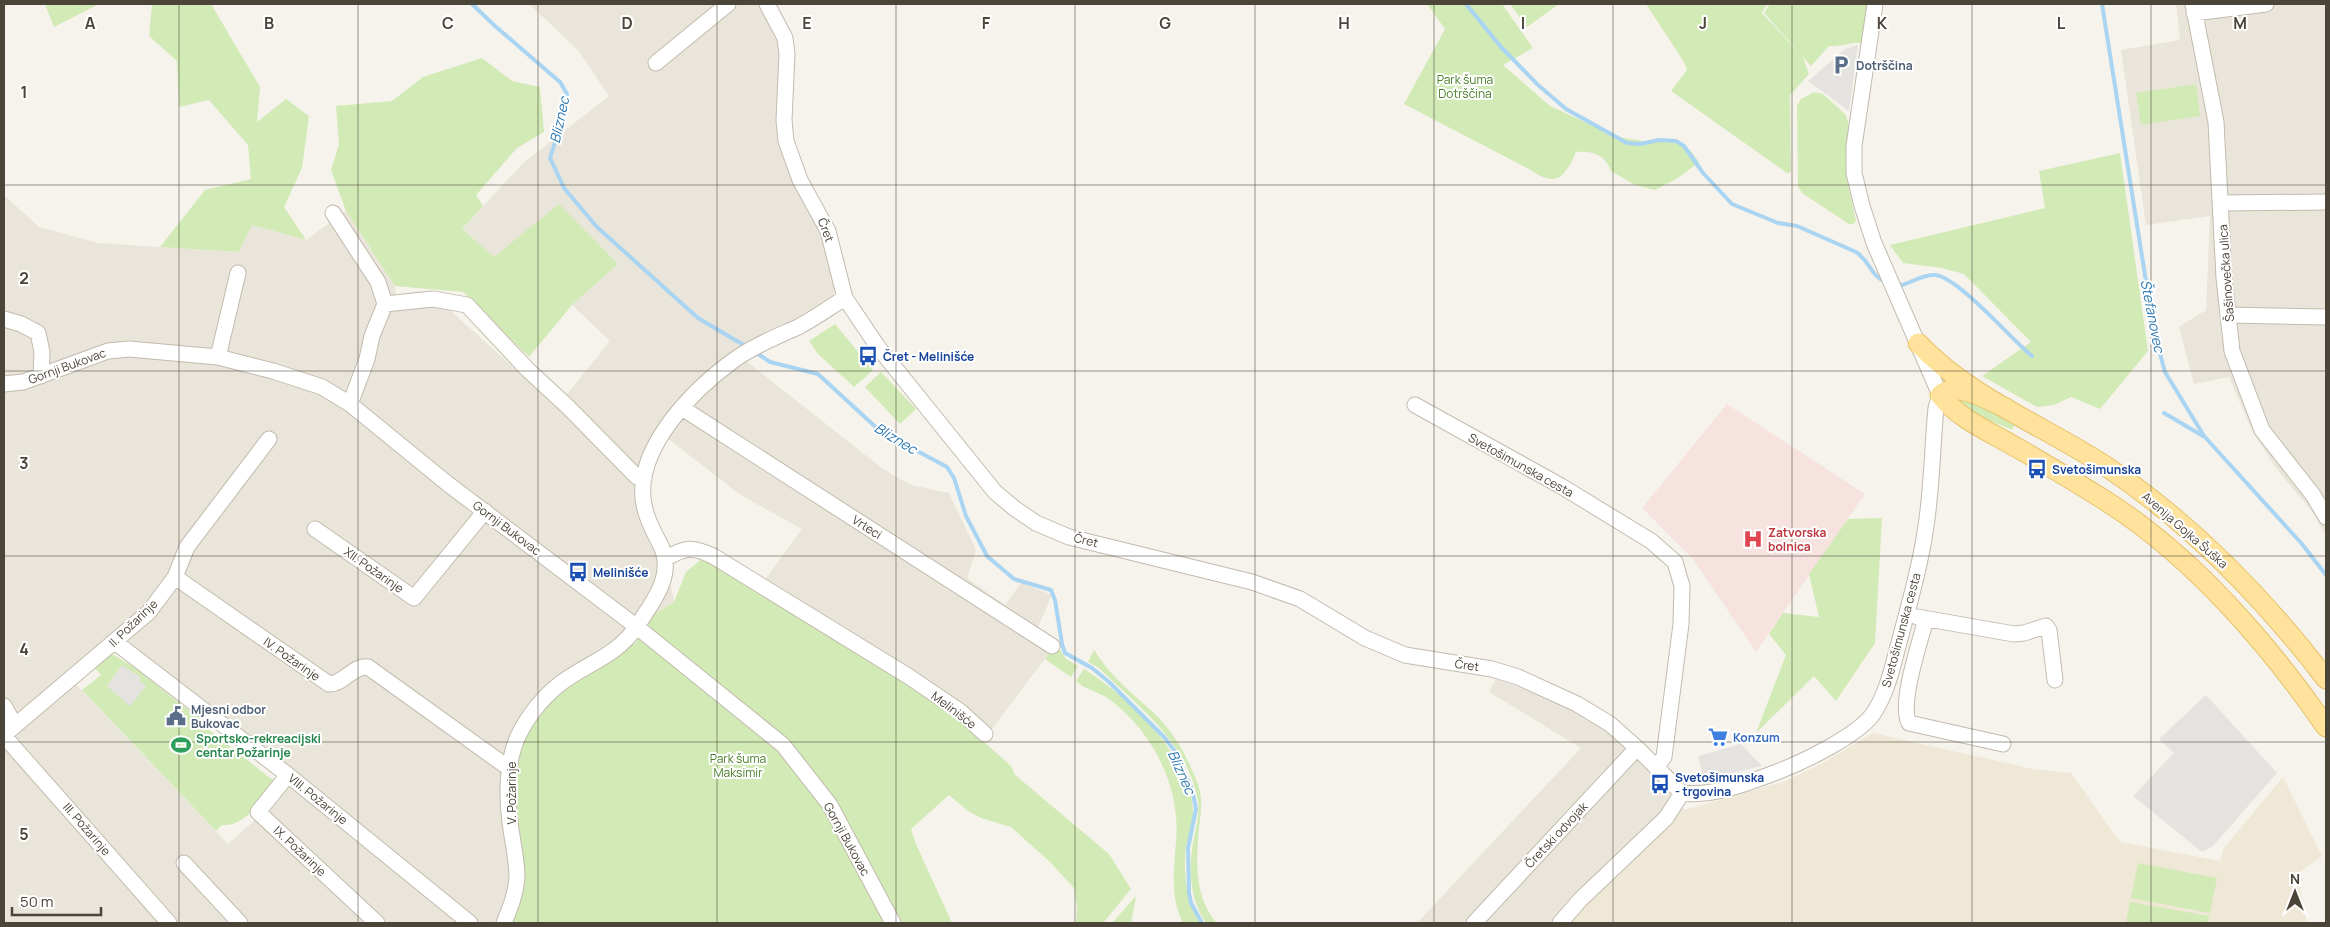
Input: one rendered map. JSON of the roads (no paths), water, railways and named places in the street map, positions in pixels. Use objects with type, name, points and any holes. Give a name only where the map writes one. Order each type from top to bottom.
[{"type":"main road","name":"Avenija Gojka Šuška","points":[[1918,343],[1944,367],[2006,408],[2106,466],[2145,494],[2191,532],[2249,587],[2285,627],[2326,679]]},
{"type":"main road","points":[[1940,395],[1946,390],[1958,390],[2006,408]]},
{"type":"main road","name":"Avenija Gojka Šuška","points":[[1940,395],[1963,417],[2113,506],[2188,566],[2257,637],[2302,693],[2326,727]]},
{"type":"street","points":[[656,63],[728,4]]},
{"type":"street","name":"Čret","points":[[767,4],[785,38],[784,120],[786,141],[800,180],[828,231],[845,298],[878,347],[995,492],[1036,523],[1069,537],[1252,582],[1300,599],[1365,638],[1405,655],[1492,668],[1518,677],[1577,704],[1610,724],[1638,748],[1682,793]]},
{"type":"street","points":[[1875,4],[1854,146],[1854,173],[1862,206],[1887,274],[1940,395]]},
{"type":"street","points":[[2194,8],[2266,4]]},
{"type":"street","name":"Šašinovečka ulica","points":[[2194,8],[2216,122],[2222,203],[2224,278],[2232,351],[2262,430],[2313,495],[2326,517]]},
{"type":"street","points":[[2222,203],[2326,202]]},
{"type":"street","points":[[333,213],[378,282],[385,304],[372,336],[367,359],[350,404]]},
{"type":"street","points":[[218,357],[238,274]]},
{"type":"street","points":[[636,628],[663,584],[665,558],[647,517],[643,499],[645,467],[658,440],[682,408],[706,383],[734,360],[761,344],[800,326],[845,298]]},
{"type":"street","points":[[385,304],[433,299],[467,305],[527,369],[567,406],[637,477],[644,479]]},
{"type":"street","points":[[2228,315],[2326,317]]},
{"type":"street","points":[[4,319],[21,324],[38,333],[42,345],[41,376]]},
{"type":"street","name":"Gornji Bukovac","points":[[7,386],[41,376],[78,360],[114,350],[162,351],[218,357],[322,387],[350,404],[783,745],[830,805],[893,923]]},
{"type":"street","name":"Svetošimunska cesta","points":[[1682,793],[1705,794],[1748,783],[1785,769],[1847,736],[1873,714],[1883,695],[1906,616],[1926,531],[1936,408],[1940,395]]},
{"type":"street","name":"Svetošimunska cesta","points":[[1415,405],[1561,486],[1651,542],[1675,562],[1682,586],[1681,624],[1664,757],[1656,768]]},
{"type":"street","name":"Vrteci","points":[[682,408],[1052,646]]},
{"type":"street","name":"II. Požarinje","points":[[8,732],[149,612],[175,577],[187,547],[269,439]]},
{"type":"street","name":"XII. Požarinje","points":[[315,529],[414,598],[485,511]]},
{"type":"street","name":"Melinišće","points":[[665,558],[679,550],[688,548],[698,549],[713,556],[908,676],[961,712],[985,734]]},
{"type":"street","name":"IV. Požarinje","points":[[175,577],[329,684],[337,683],[359,668],[368,667],[510,769]]},
{"type":"street","points":[[1906,616],[2014,634],[2046,626],[2049,630],[2055,680]]},
{"type":"street","points":[[1926,619],[1906,701],[1909,723],[2003,744]]},
{"type":"street","name":"V. Požarinje","points":[[504,923],[513,900],[517,876],[509,818],[510,769],[515,743],[540,704],[562,682],[627,642],[636,628]]},
{"type":"street","name":"VIII. Požarinje","points":[[115,642],[288,775],[470,923]]},
{"type":"street","name":"III. Požarinje","points":[[4,706],[8,732],[169,923]]},
{"type":"street","name":"Čretski odvojak","points":[[1474,923],[1638,748]]},
{"type":"street","name":"IX. Požarinje","points":[[288,775],[258,812],[377,923]]},
{"type":"street","points":[[1560,923],[1580,900],[1666,818],[1682,793]]},
{"type":"street","points":[[184,863],[240,923]]},
{"type":"waterway","name":"Bliznec","points":[[472,4],[560,82],[567,94],[564,114],[550,158],[564,188],[597,227],[698,318],[747,347]]},
{"type":"waterway","points":[[1466,4],[1501,47],[1537,84],[1566,109],[1627,143],[1640,144],[1659,140],[1676,141],[1684,146],[1703,173],[1732,204],[1778,223],[1797,226],[1856,252],[1865,260],[1874,273],[1885,281]]},
{"type":"waterway","name":"Štefanovec","points":[[2102,4],[2154,332],[2165,372],[2204,436],[2302,544],[2326,575]]},
{"type":"waterway","points":[[1897,284],[1902,285],[1931,275],[1945,278],[1970,297],[2032,356]]},
{"type":"waterway","name":"Bliznec","points":[[755,352],[770,362],[818,374],[880,431],[947,467],[954,478],[966,516],[987,556],[1014,579],[1051,590],[1055,600],[1065,653],[1092,668],[1109,682],[1164,737],[1174,750],[1192,789],[1196,809],[1188,848],[1189,893],[1191,903],[1202,923]]},
{"type":"waterway","points":[[2164,413],[2203,436]]},
{"type":"place","name":"Dotrščina","points":[[1841,65]]},
{"type":"place","name":"Čret - Melinišće","points":[[868,356]]},
{"type":"place","name":"Svetošimunska","points":[[2037,469]]},
{"type":"place","name":"Zatvorska bolnica","points":[[1753,539]]},
{"type":"place","name":"Melinišće","points":[[578,572]]},
{"type":"place","name":"Mjesni odbor Bukovac","points":[[176,716]]},
{"type":"place","name":"Konzum","points":[[1718,737]]},
{"type":"place","name":"Sportsko-rekreacijski centar Požarinje","points":[[181,745]]},
{"type":"place","name":"Svetošimunska - trgovina","points":[[1660,784]]},
{"type":"park label","name":"Park šuma Dotrščina","points":[[1465,86]]},
{"type":"park label","name":"Park šuma Maksimir","points":[[738,765]]}]
